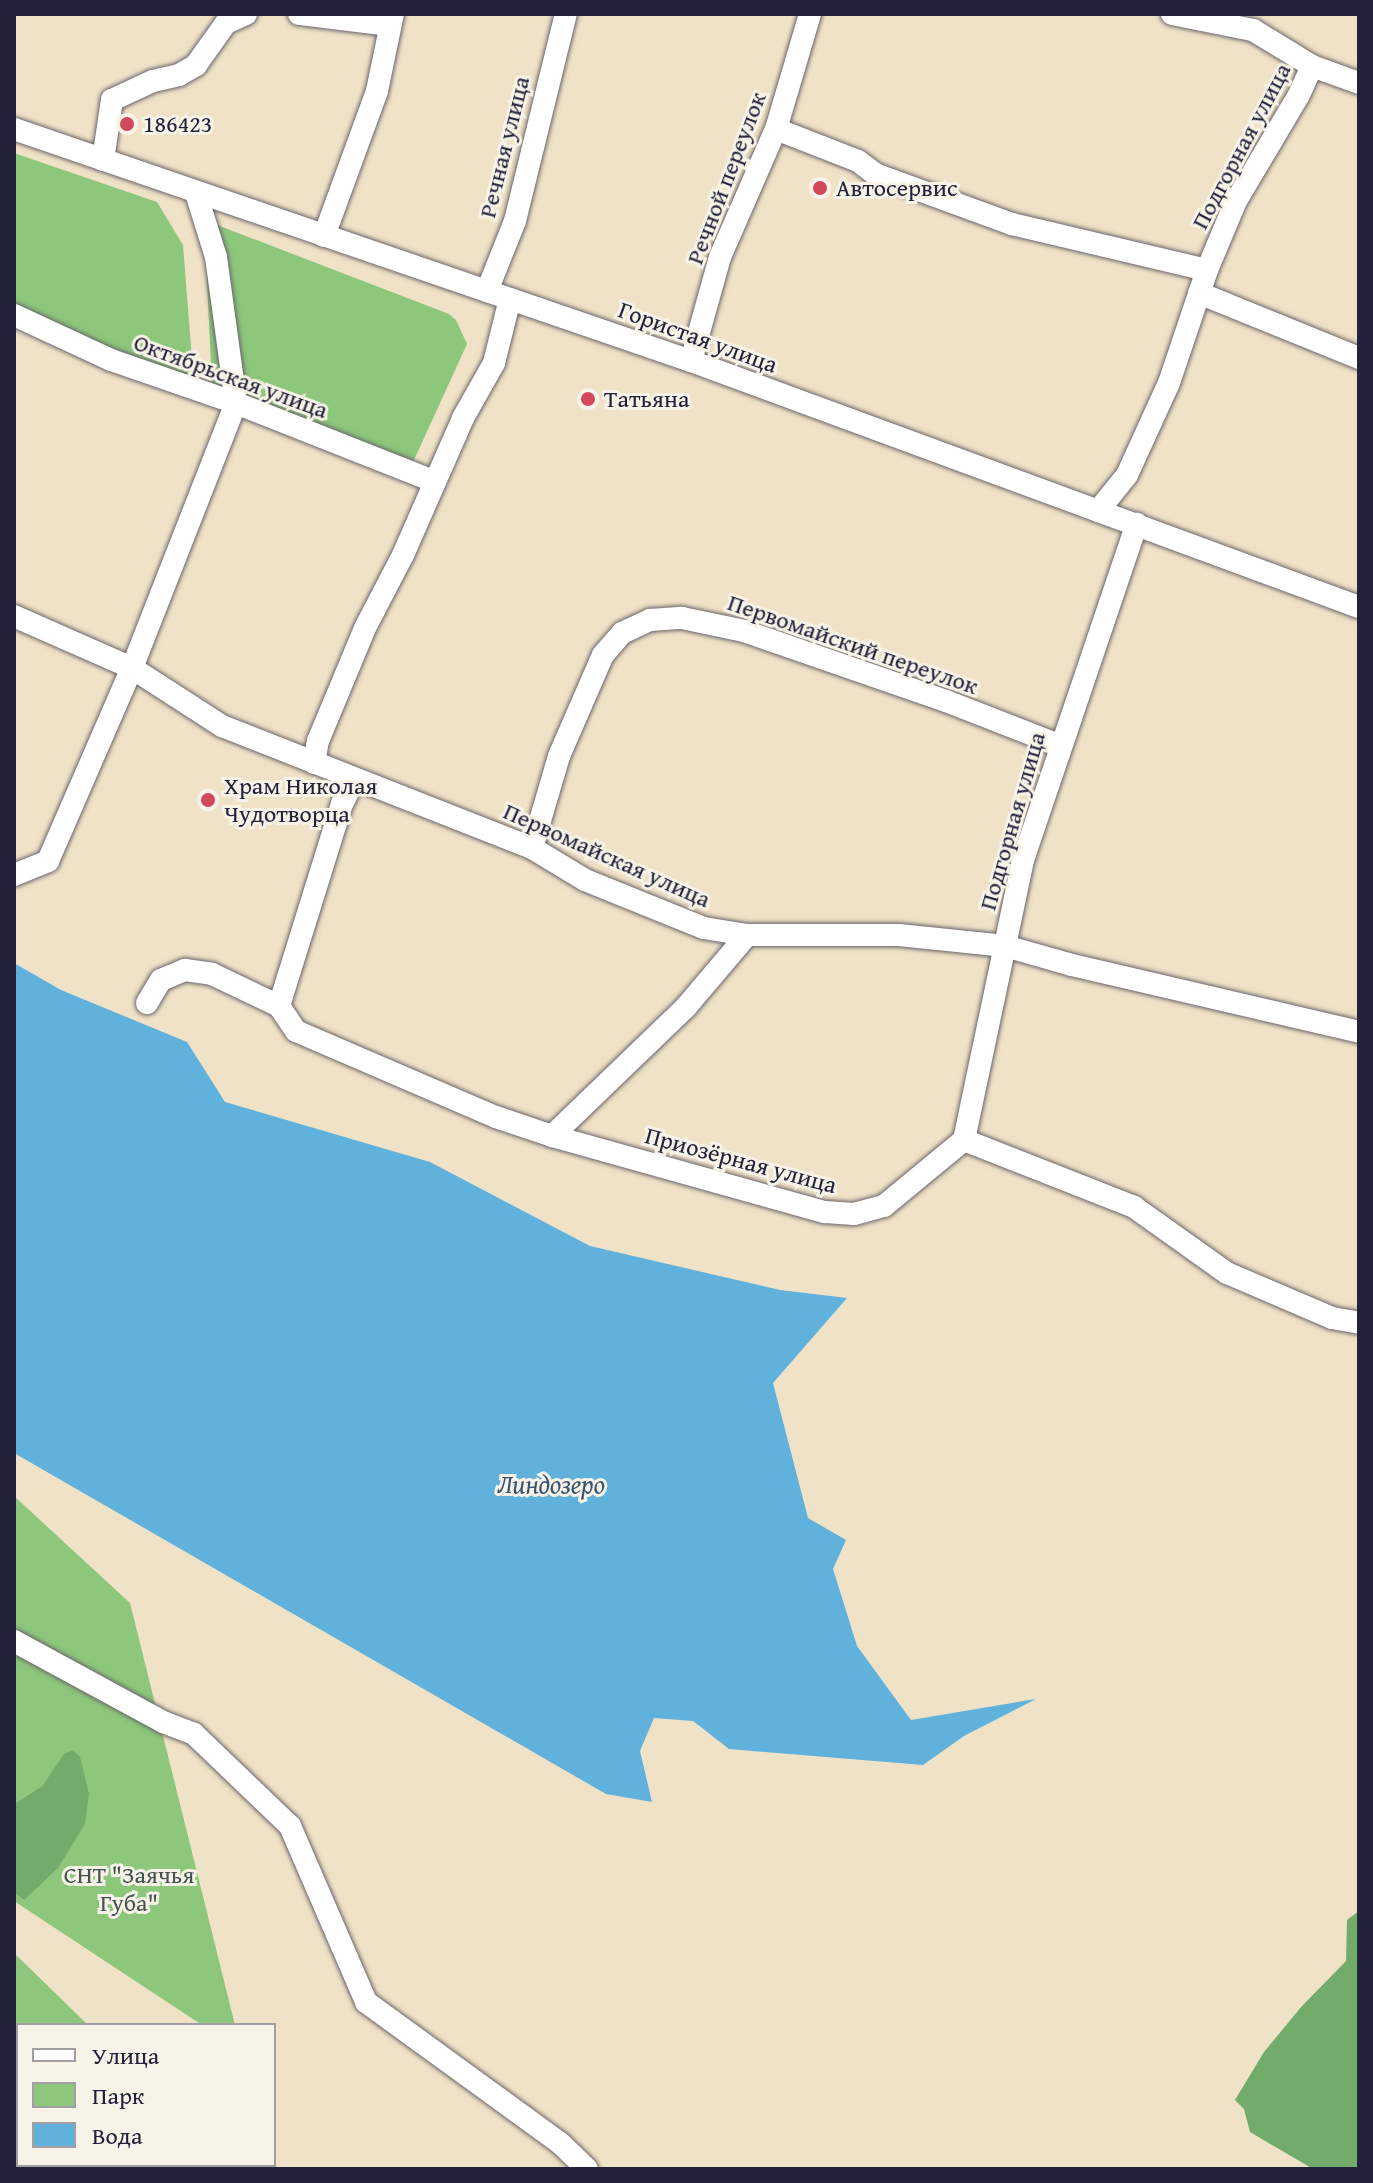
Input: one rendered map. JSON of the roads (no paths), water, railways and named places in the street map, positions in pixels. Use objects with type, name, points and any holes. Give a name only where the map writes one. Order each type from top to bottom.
[{"type":"street","points":[[103,160],[112,100],[153,81],[179,75],[196,65],[226,23],[246,14]]},
{"type":"street","points":[[299,14],[391,20],[377,91],[324,236]]},
{"type":"street","name":"Речная улица","points":[[487,291],[515,221],[566,14]]},
{"type":"street","name":"Речной переулок","points":[[691,361],[720,257],[776,129],[810,14]]},
{"type":"street","points":[[1172,14],[1253,30],[1312,66],[1359,83]]},
{"type":"street","name":"Подгорная улица","points":[[1098,511],[1127,475],[1169,383],[1207,270],[1236,201],[1312,66]]},
{"type":"street","name":"Гористая улица","points":[[14,129],[691,361],[1359,607]]},
{"type":"street","points":[[776,129],[858,161],[875,174],[997,219],[1207,270]]},
{"type":"street","points":[[14,875],[48,861],[132,668],[236,403],[216,257],[196,193]]},
{"type":"street","points":[[1199,293],[1359,358]]},
{"type":"street","points":[[314,763],[318,741],[365,628],[403,555],[433,481],[494,363],[510,299]]},
{"type":"street","name":"Октябрьская улица","points":[[14,315],[111,360],[236,403],[433,481]]},
{"type":"street","name":"Подгорная улица","points":[[964,1140],[1023,860],[1059,745],[1137,524]]},
{"type":"street","name":"Первомайская улица","points":[[14,616],[132,668],[222,726],[532,848],[585,880],[704,928],[747,935],[899,935],[1005,946],[1072,965],[1359,1032]]},
{"type":"street","name":"Первомайский переулок","points":[[532,848],[559,756],[603,655],[622,633],[650,620],[682,618],[744,631],[946,701],[1059,745]]},
{"type":"street","points":[[279,1006],[342,804],[354,780]]},
{"type":"street","points":[[552,1136],[686,1007],[747,935]]},
{"type":"street","name":"Приозёрная улица","points":[[147,1003],[161,980],[185,970],[212,974],[279,1006],[296,1031],[328,1047],[552,1136],[825,1212],[854,1214],[884,1206],[964,1140]]},
{"type":"street","points":[[964,1140],[1134,1207],[1227,1273],[1332,1318],[1359,1323]]},
{"type":"street","points":[[14,1641],[163,1722],[194,1734],[290,1826],[366,2002],[560,2143],[587,2169]]},
{"type":"water","name":"Линдозеро","points":[[14,963],[61,990],[187,1042],[225,1102],[430,1162],[590,1246],[780,1290],[847,1298],[773,1383],[808,1518],[846,1540],[833,1569],[857,1646],[911,1720],[1036,1699],[964,1736],[923,1765],[729,1749],[693,1721],[654,1718],[640,1751],[652,1802],[606,1794],[14,1453]]},
{"type":"place","name":"186423","points":[[127,124]]},
{"type":"place","name":"Автосервис","points":[[820,188]]},
{"type":"place","name":"Татьяна","points":[[588,399]]},
{"type":"place","name":"Храм Николая Чудотворца","points":[[208,800]]},
{"type":"park label","name":"СНТ \"Заячья Губа\"","points":[[129,1889]]}]
